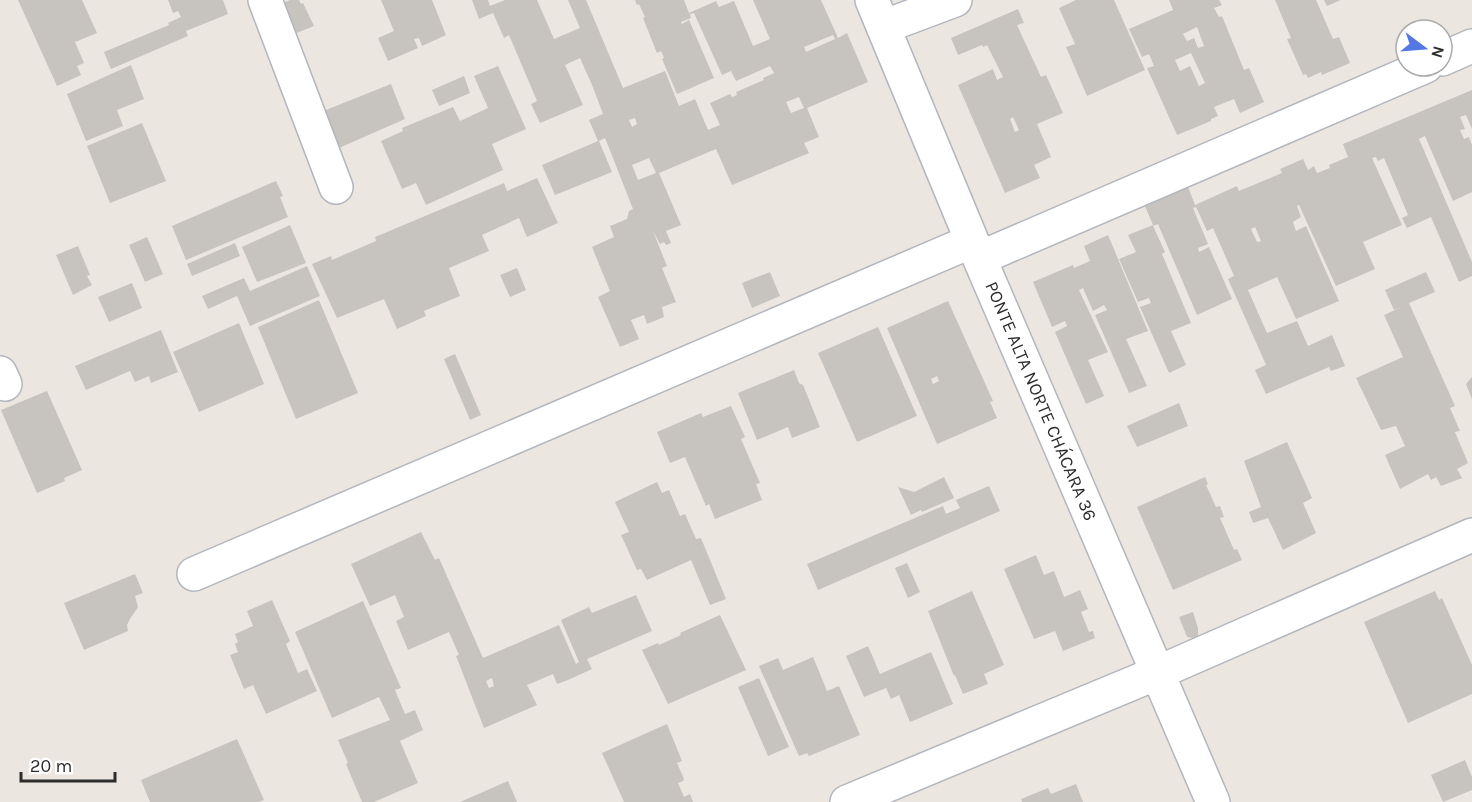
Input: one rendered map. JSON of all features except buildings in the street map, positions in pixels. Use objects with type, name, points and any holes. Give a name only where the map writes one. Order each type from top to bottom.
[{"type":"street","points":[[265,0],[336,187]]},
{"type":"street","points":[[877,14],[955,0]]},
{"type":"street","name":"PONTE ALTA NORTE CHÁCARA 36","points":[[877,14],[1212,802]]},
{"type":"street","points":[[1454,54],[1472,46]]},
{"type":"street","points":[[194,574],[976,249],[1396,78]]},
{"type":"street","points":[[847,802],[1157,673],[1472,536]]}]
